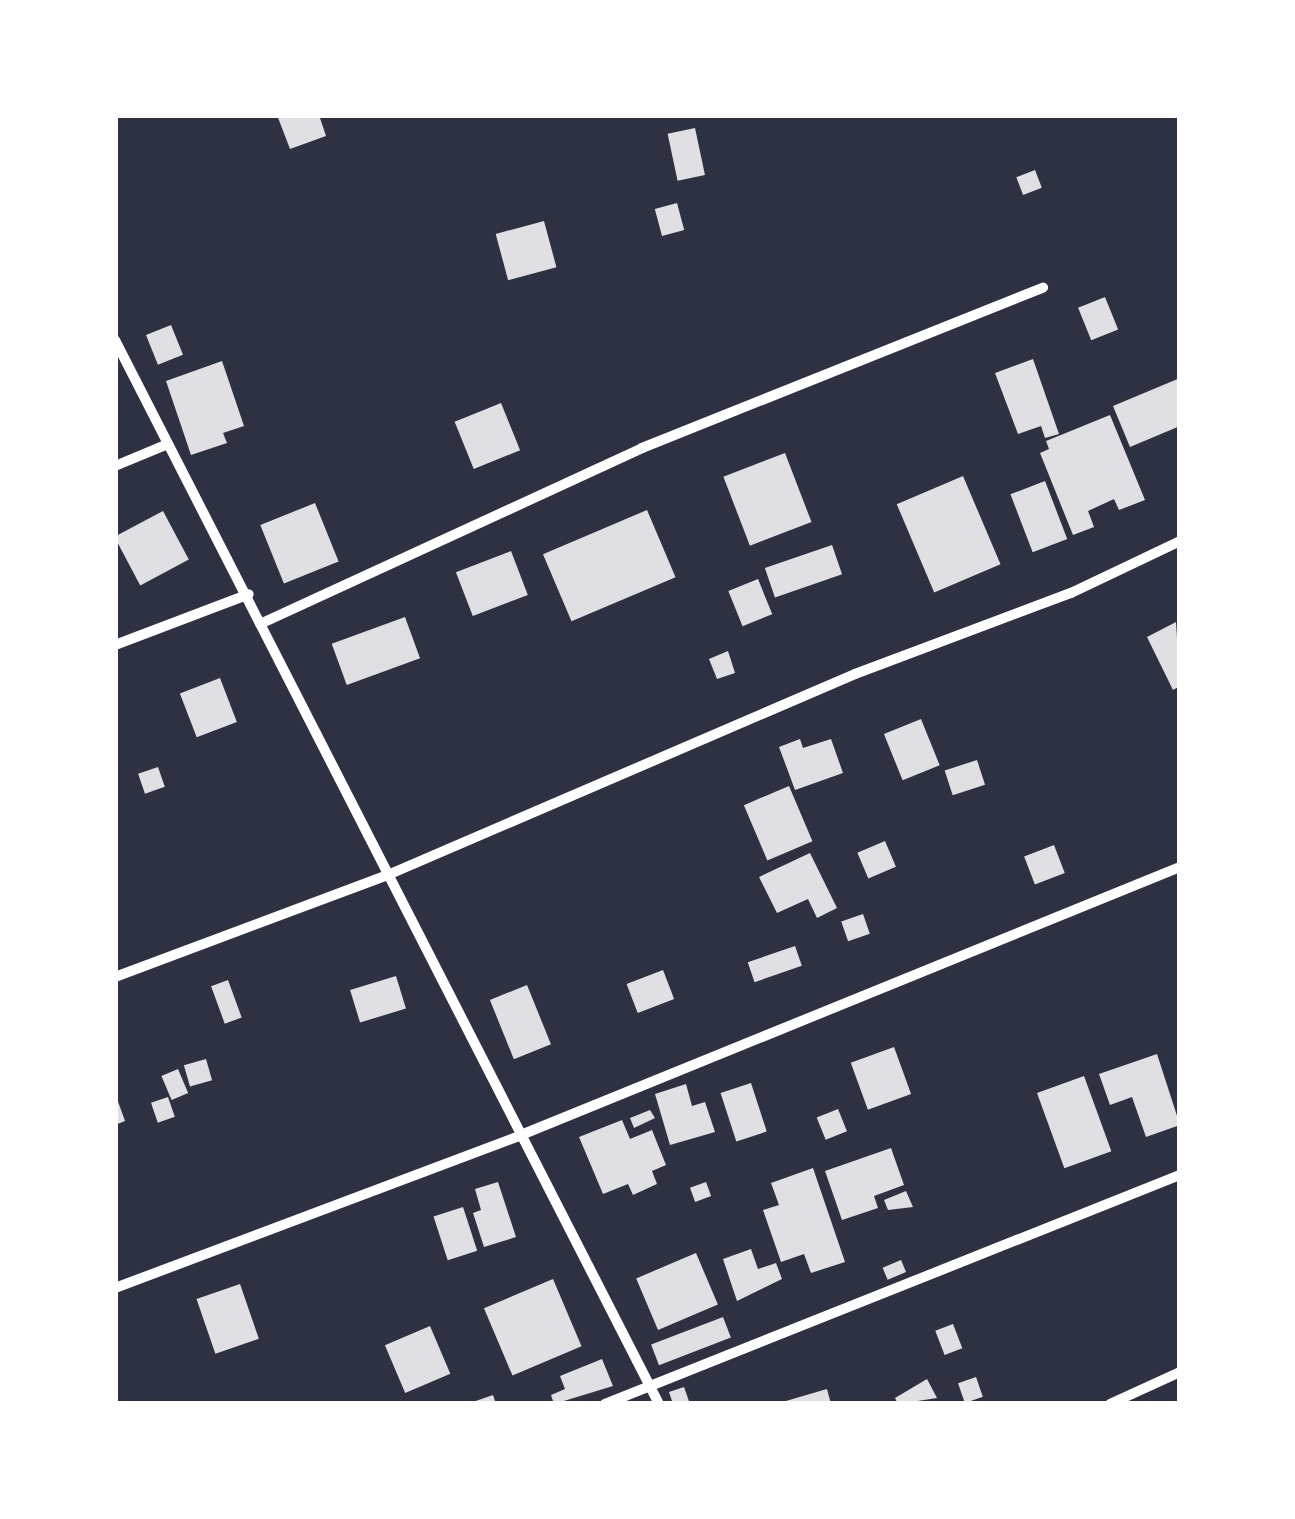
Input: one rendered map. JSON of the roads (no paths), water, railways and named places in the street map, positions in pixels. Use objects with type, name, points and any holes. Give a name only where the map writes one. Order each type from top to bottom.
[{"type":"street","points":[[260,624],[642,448],[1043,288]]},
{"type":"street","points":[[115,340],[168,444],[179,476],[249,594],[260,624],[659,1404]]},
{"type":"street","points":[[115,466],[168,444]]},
{"type":"street","points":[[115,977],[390,874],[855,674],[1071,593],[1180,541]]},
{"type":"street","points":[[115,645],[249,594]]},
{"type":"street","points":[[115,1288],[521,1136],[1180,867]]},
{"type":"street","points":[[605,1404],[1180,1175]]},
{"type":"street","points":[[1110,1404],[1180,1372]]}]
